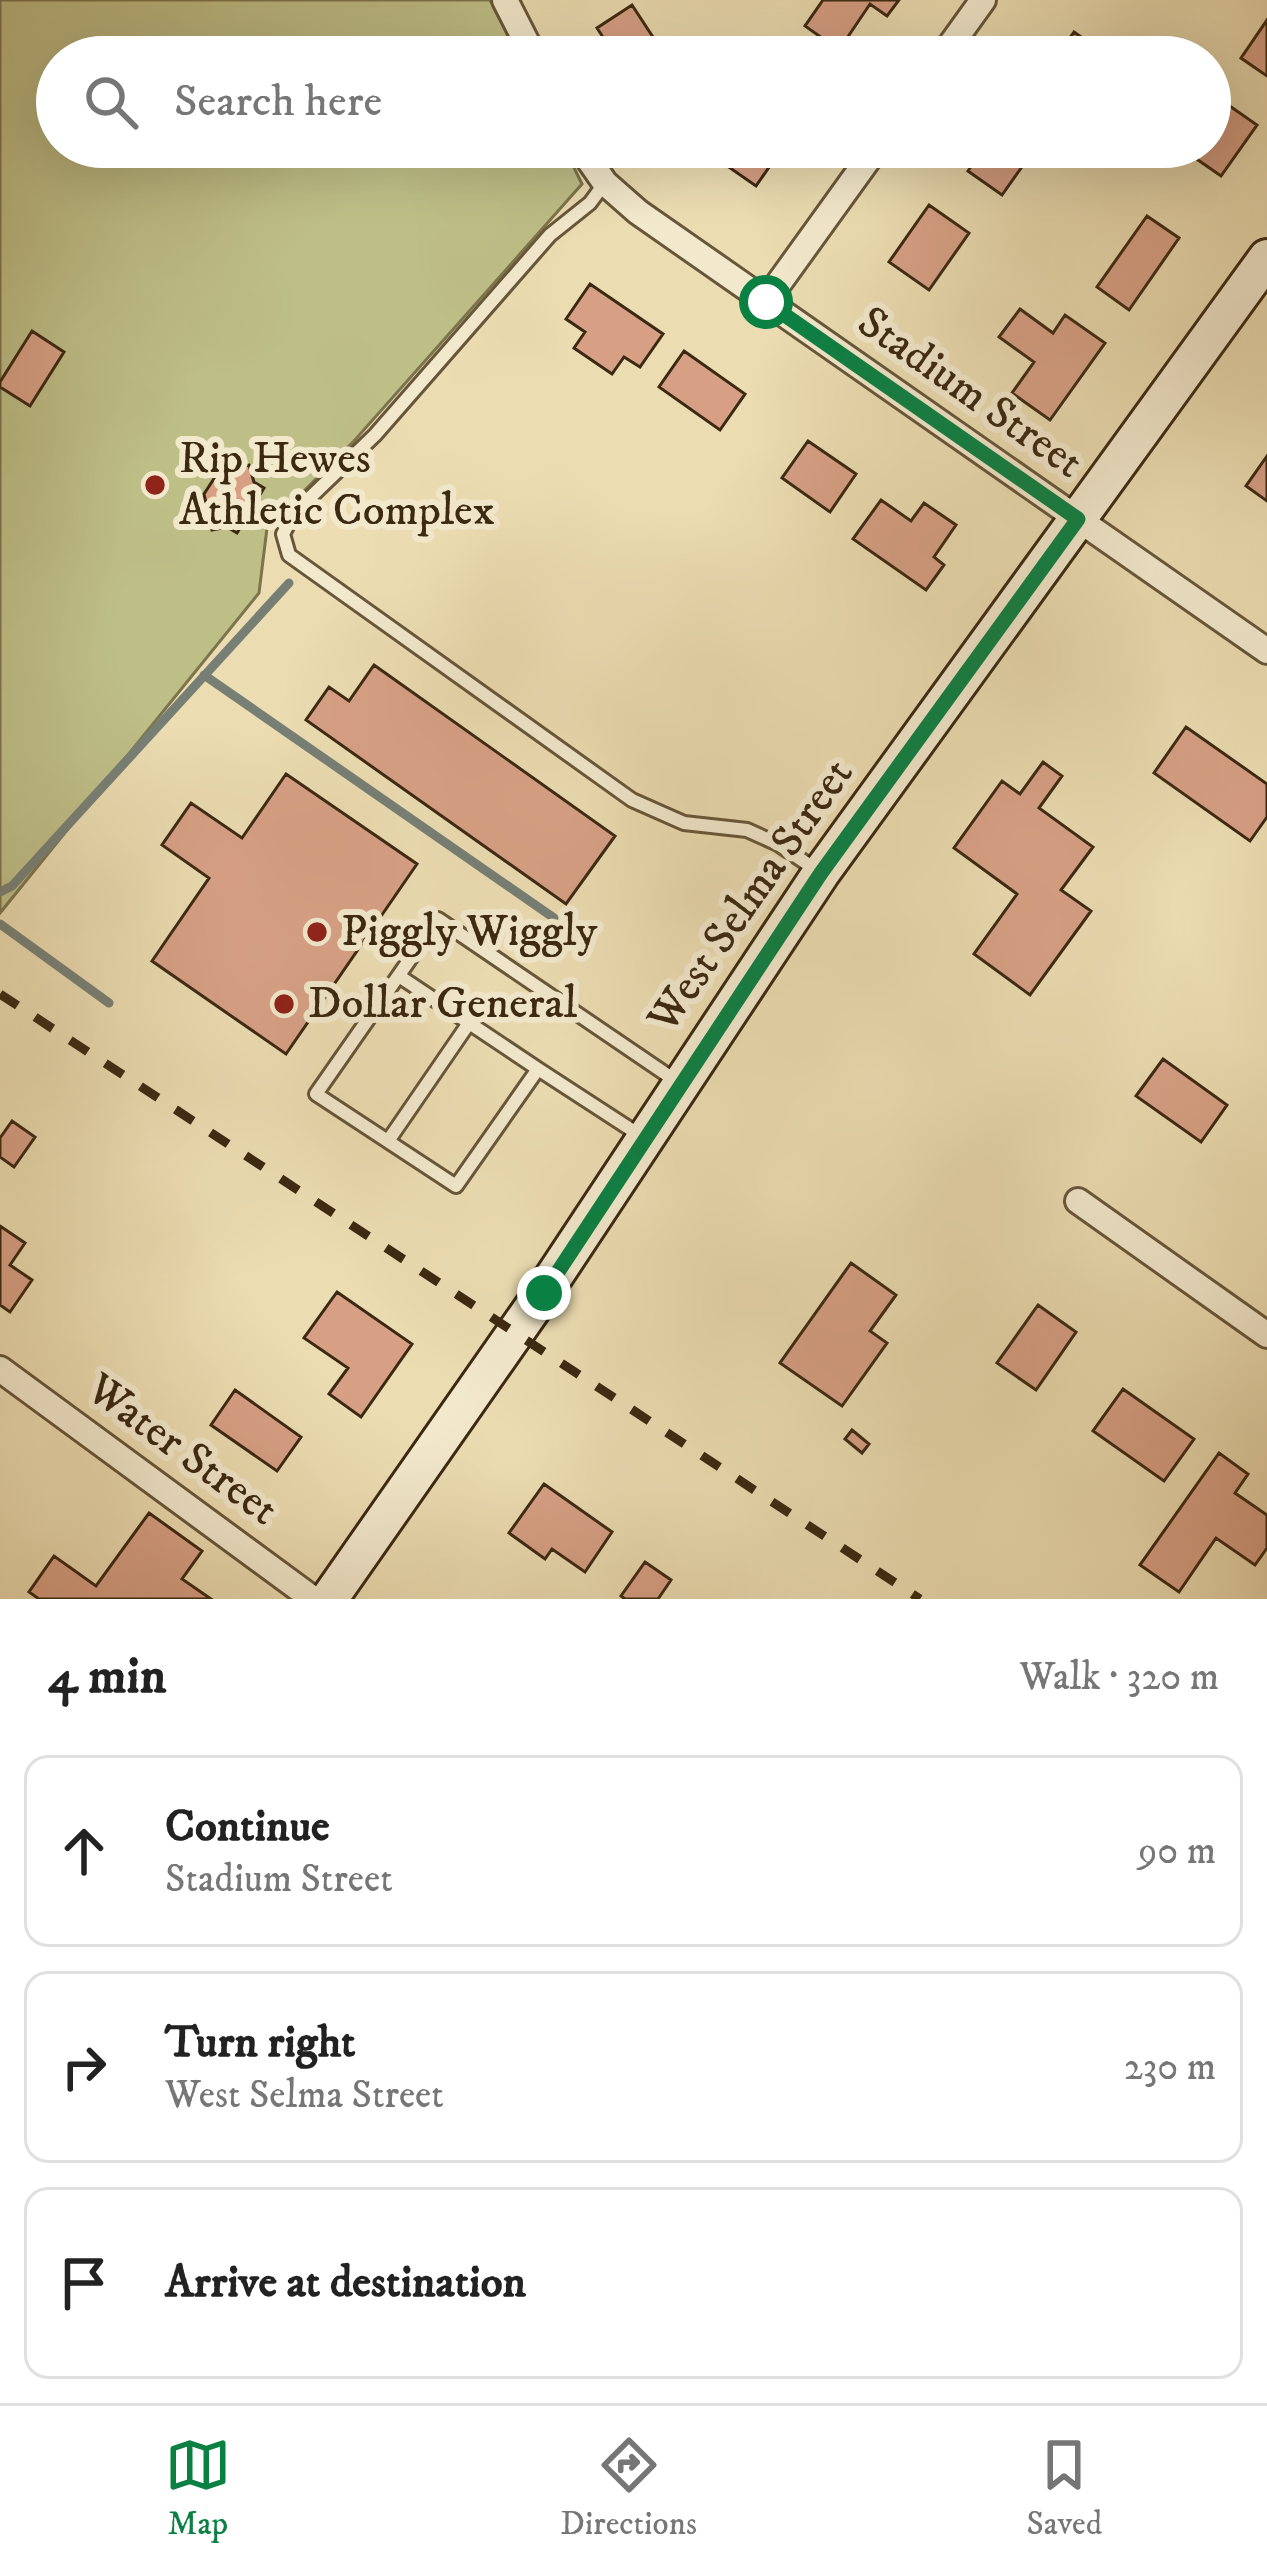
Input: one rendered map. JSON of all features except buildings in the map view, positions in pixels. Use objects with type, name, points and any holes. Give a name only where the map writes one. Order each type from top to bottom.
[{"type":"street","points":[[505,0],[523,36]]},
{"type":"street","points":[[957,36],[983,0]]},
{"type":"street","name":"Stadium Street","points":[[595,168],[638,212],[1267,651]]},
{"type":"street","points":[[766,302],[862,168]]},
{"type":"street","name":"West Selma Street","points":[[328,1599],[426,1465],[821,873],[1267,258]]},
{"type":"street","points":[[1078,1201],[1267,1335]]},
{"type":"street","name":"Water Street","points":[[0,1369],[313,1599]]},
{"type":"lane","points":[[605,183],[590,203],[550,235],[375,435],[294,513],[283,534],[289,555],[632,800],[684,823],[747,830],[821,873]]},
{"type":"lane","points":[[538,1069],[456,1186],[316,1094],[438,919],[680,1084]]},
{"type":"lane","points":[[399,976],[645,1138]]},
{"type":"lane","points":[[388,1141],[469,1023]]},
{"type":"green space","name":"Rip Hewes Athletic Complex","points":[[0,0],[490,0],[508,36],[36,36],[36,168],[574,168],[582,184],[354,441],[267,528],[259,593],[0,913]]},
{"type":"waterway","points":[[0,892],[12,886],[289,583]]},
{"type":"waterway","points":[[204,675],[554,918]]},
{"type":"waterway","points":[[0,924],[109,1003]]},
{"type":"railway","points":[[0,994],[920,1599]]},
{"type":"place","name":"Rip Hewes Athletic Complex","points":[[155,485]]},
{"type":"place","name":"Piggly Wiggly","points":[[317,932]]},
{"type":"place","name":"Dollar General","points":[[284,1004]]},
{"type":"route","points":[[544,1293],[821,873],[1078,519],[766,302]]}]
